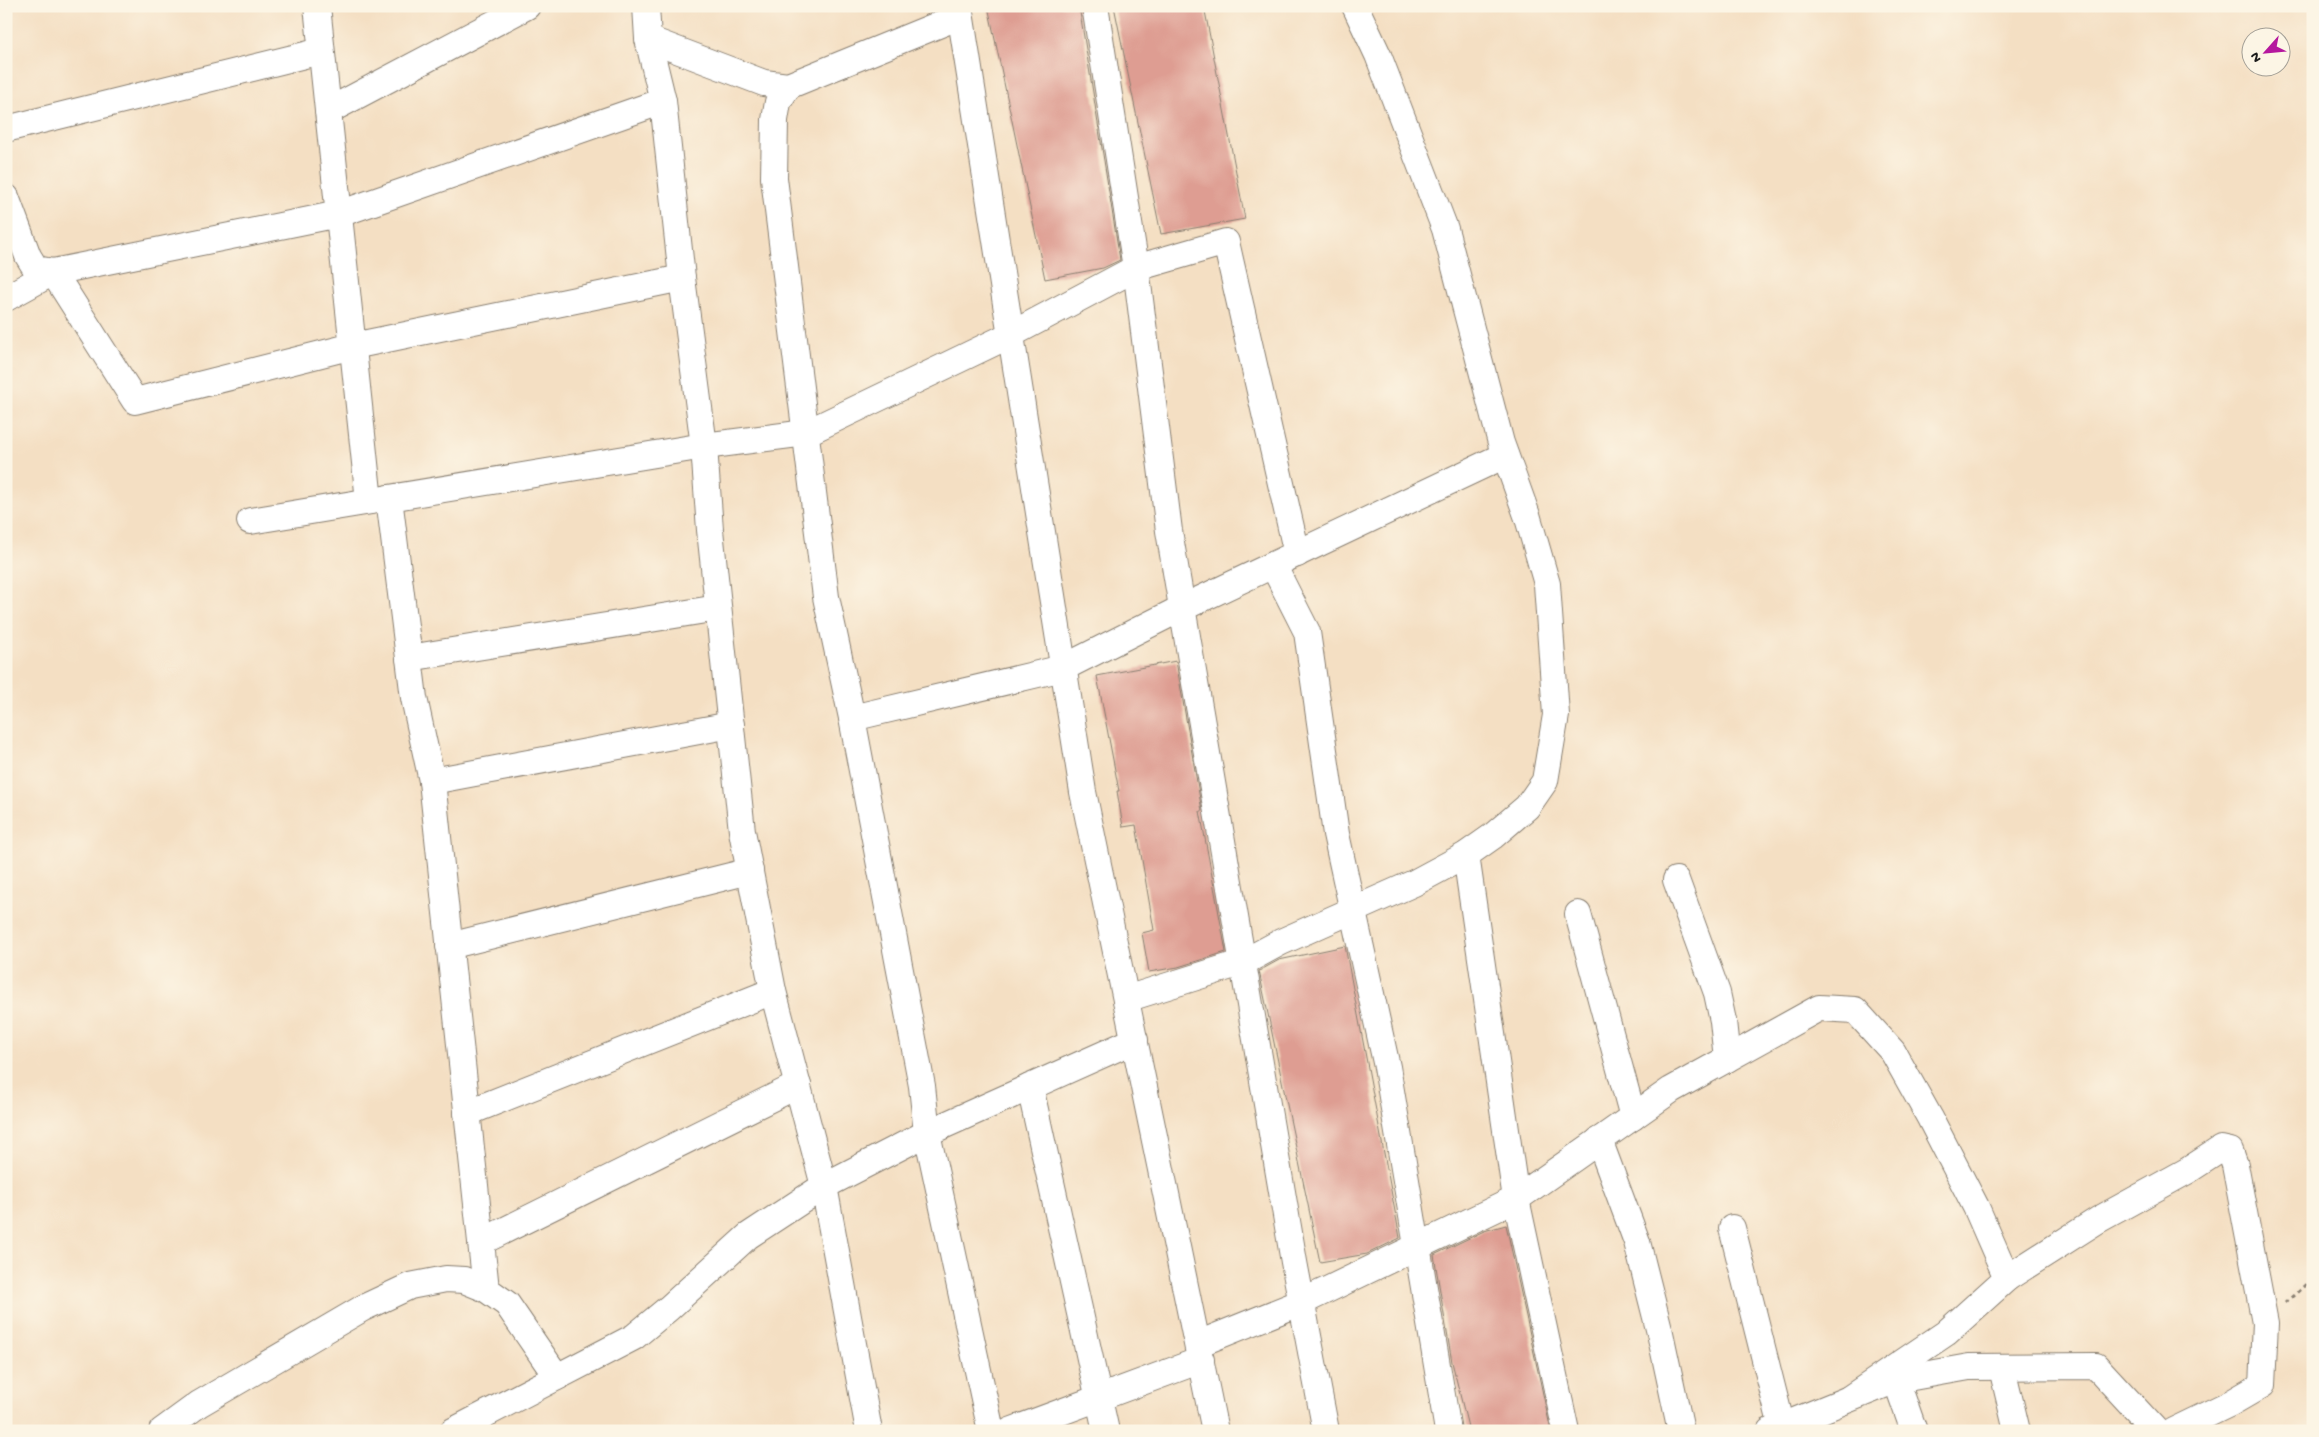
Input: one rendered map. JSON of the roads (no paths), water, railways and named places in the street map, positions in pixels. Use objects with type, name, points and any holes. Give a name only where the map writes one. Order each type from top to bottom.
[{"type":"street","points":[[317,6],[353,346],[379,500],[409,658],[414,698],[432,781],[486,1289]]},
{"type":"street","points":[[328,111],[527,6]]},
{"type":"street","points":[[646,6],[648,39],[663,101],[682,278],[704,446],[710,530],[742,831],[773,991],[824,1186],[869,1431]]},
{"type":"street","points":[[1095,6],[1136,268],[1169,531],[1326,1431]]},
{"type":"street","points":[[1126,999],[1244,962],[1281,942],[1414,883],[1466,855],[1494,836],[1527,807],[1545,781],[1556,715],[1547,584],[1528,518],[1505,456],[1446,229],[1378,55],[1355,6]]},
{"type":"street","points":[[648,39],[764,83],[788,86],[959,11],[1083,792],[1215,1431]]},
{"type":"street","points":[[6,129],[321,51]]},
{"type":"street","points":[[788,86],[778,102],[775,120],[774,178],[826,598],[852,718],[922,1086],[927,1133],[991,1431]]},
{"type":"street","points":[[6,298],[53,272],[338,214],[663,101]]},
{"type":"street","points":[[6,197],[28,256],[36,268],[53,272],[135,401],[353,346],[682,278]]},
{"type":"street","points":[[250,521],[704,446],[806,433],[1010,335],[1136,268],[1226,242],[1296,554]]},
{"type":"street","points":[[852,718],[1063,668],[1182,608],[1505,456]]},
{"type":"street","points":[[1273,565],[1307,632],[1336,834],[1386,1067],[1448,1431]]},
{"type":"street","points":[[409,658],[718,608]]},
{"type":"street","points":[[432,781],[731,725]]},
{"type":"street","points":[[1466,855],[1516,1199],[1566,1431]]},
{"type":"street","points":[[449,946],[750,871]]},
{"type":"street","points":[[1676,880],[1717,993],[1723,1021],[1727,1059]]},
{"type":"street","points":[[1578,914],[1633,1117]]},
{"type":"street","points":[[467,1113],[773,991]]},
{"type":"street","points":[[1010,1431],[1099,1396],[1199,1352],[1516,1199],[1671,1090],[1819,1008],[1855,1010],[1893,1052],[1976,1207],[2007,1278]]},
{"type":"street","points":[[454,1431],[634,1337],[669,1308],[748,1236],[824,1186],[927,1133],[1135,1040]]},
{"type":"street","points":[[481,1242],[798,1085]]},
{"type":"street","points":[[1030,1087],[1106,1431]]},
{"type":"street","points":[[1599,1140],[1637,1242],[1660,1333],[1681,1431]]},
{"type":"street","points":[[1850,1398],[1946,1333],[2007,1278],[2098,1220],[2188,1171],[2221,1149],[2230,1151],[2235,1165],[2265,1323],[2262,1385],[2231,1403],[2173,1431]]},
{"type":"street","points":[[1732,1228],[1778,1429],[1896,1380],[1969,1367],[2096,1366],[2156,1431]]},
{"type":"street","points":[[162,1431],[199,1404],[363,1308],[410,1286],[446,1279],[464,1280],[486,1289],[507,1304],[557,1377]]},
{"type":"street","points":[[2002,1368],[2017,1431]]},
{"type":"street","points":[[1896,1380],[1914,1431]]}]
